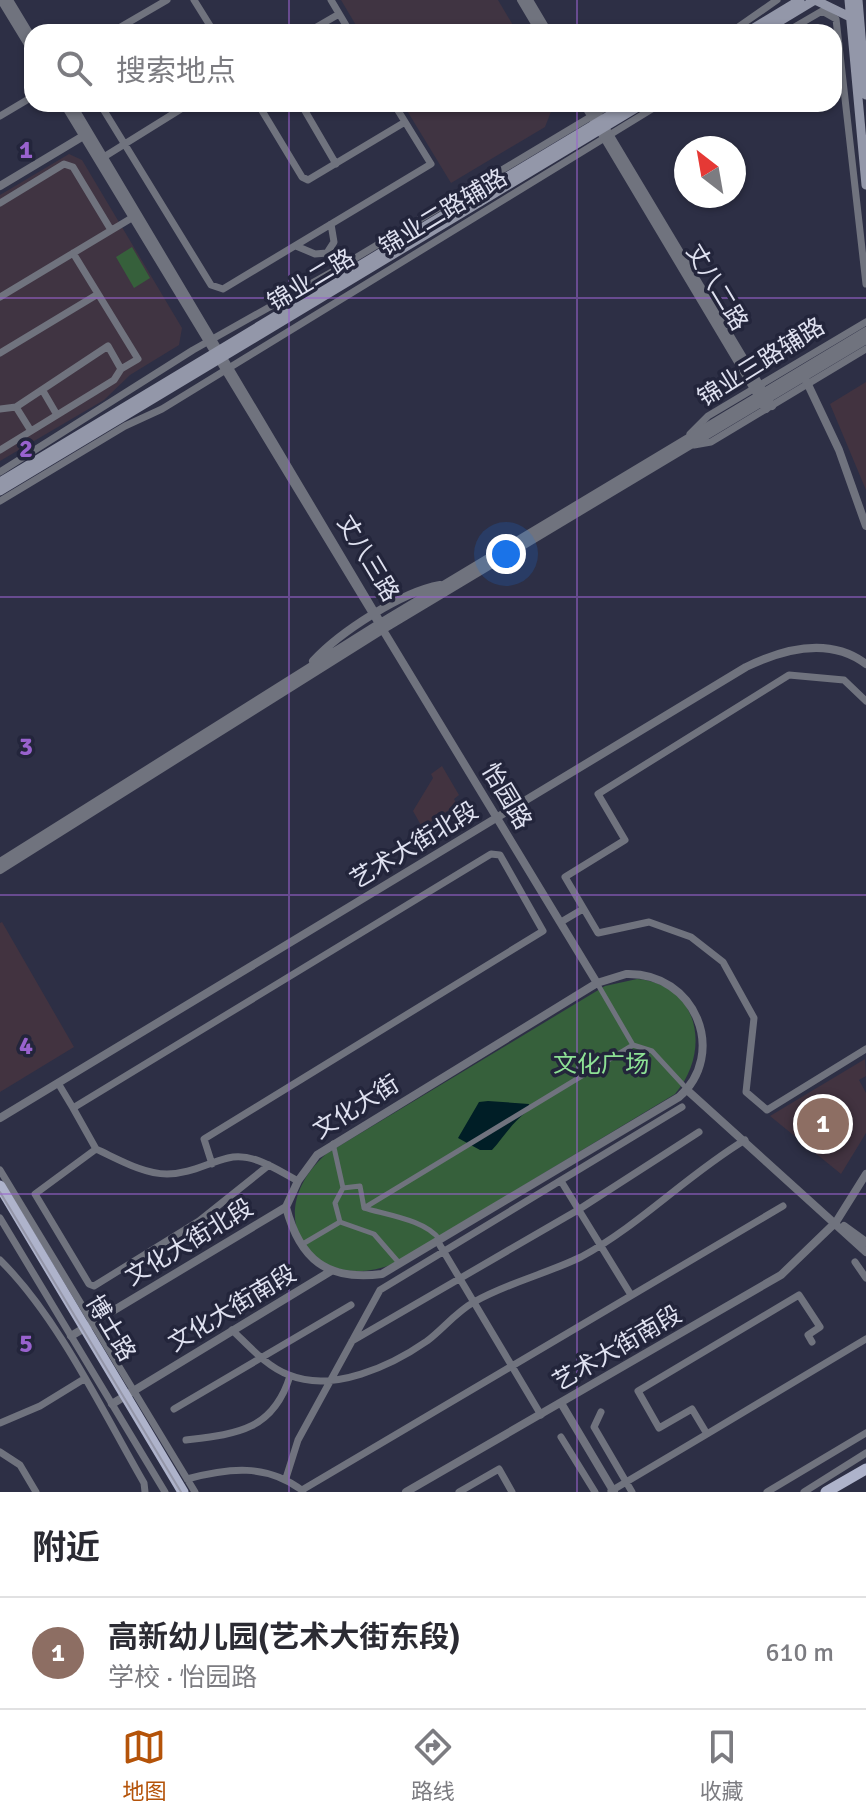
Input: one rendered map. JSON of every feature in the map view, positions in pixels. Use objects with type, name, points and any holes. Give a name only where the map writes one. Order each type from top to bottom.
[{"type":"main road","points":[[760,24],[800,0]]},
{"type":"main road","points":[[775,24],[815,0],[850,17]]},
{"type":"main road","points":[[849,0],[866,185]]},
{"type":"main road","points":[[858,0],[866,95]]},
{"type":"main road","name":"锦业二路","points":[[600,125],[617,112]]},
{"type":"main road","name":"锦业二路","points":[[0,482],[219,355],[341,276],[627,112]]},
{"type":"main road","name":"锦业二路","points":[[0,491],[54,449]]},
{"type":"main road","name":"博士路","points":[[0,1186],[176,1492]]},
{"type":"main road","name":"博士路","points":[[0,1200],[82,1330]]},
{"type":"main road","name":"博士路","points":[[122,1397],[183,1492]]},
{"type":"main road","points":[[826,1492],[866,1469]]},
{"type":"street","points":[[1,0],[24,38]]},
{"type":"street","points":[[9,0],[24,25]]},
{"type":"street","points":[[126,24],[167,0]]},
{"type":"street","points":[[194,0],[209,24]]},
{"type":"street","points":[[331,0],[345,24]]},
{"type":"street","points":[[521,0],[535,24]]},
{"type":"street","points":[[529,0],[543,24]]},
{"type":"street","points":[[742,24],[777,0]]},
{"type":"street","points":[[800,24],[822,11],[836,19],[837,24]]},
{"type":"street","points":[[322,24],[339,14]]},
{"type":"street","points":[[842,72],[866,284]]},
{"type":"street","points":[[0,116],[24,102]]},
{"type":"street","name":"丈八三路","points":[[70,112],[101,159],[378,621]]},
{"type":"street","name":"丈八三路","points":[[76,112],[86,135]]},
{"type":"street","points":[[105,112],[211,285],[223,289],[431,164],[399,112]]},
{"type":"street","points":[[101,159],[176,112]]},
{"type":"street","points":[[263,112],[302,177],[308,180],[405,122]]},
{"type":"street","points":[[306,112],[336,164]]},
{"type":"street","name":"丈八二路","points":[[590,112],[763,397]]},
{"type":"street","name":"丈八二路","points":[[594,112],[600,125]]},
{"type":"street","name":"锦业二路辅路","points":[[600,125],[607,112]]},
{"type":"street","name":"锦业二路辅路","points":[[0,501],[227,369],[600,125],[637,112]]},
{"type":"street","points":[[0,186],[86,135]]},
{"type":"street","points":[[0,203],[64,164],[73,167],[111,230]]},
{"type":"street","points":[[0,297],[135,216]]},
{"type":"street","points":[[327,253],[334,242],[331,224]]},
{"type":"street","points":[[296,246],[315,254],[327,253]]},
{"type":"street","points":[[0,450],[114,380],[121,369],[138,359],[73,253]]},
{"type":"street","points":[[0,472],[54,449],[210,340],[341,276],[327,253]]},
{"type":"street","points":[[0,353],[98,294]]},
{"type":"street","name":"锦业三路辅路","points":[[685,444],[708,416],[763,397],[866,322]]},
{"type":"street","points":[[805,377],[866,331]]},
{"type":"street","points":[[0,862],[304,671],[327,646],[445,584],[866,340]]},
{"type":"street","points":[[0,409],[16,407],[108,346],[121,369]]},
{"type":"street","name":"锦业三路辅路","points":[[805,377],[866,349]]},
{"type":"street","points":[[805,377],[839,450],[866,526]]},
{"type":"street","points":[[43,391],[57,415]]},
{"type":"street","points":[[16,407],[31,431]]},
{"type":"street","points":[[40,426],[54,449]]},
{"type":"street","points":[[0,870],[378,621],[685,444]]},
{"type":"street","name":"怡园路","points":[[378,621],[597,983]]},
{"type":"street","name":"艺术大街北段","points":[[0,1118],[773,653],[813,648],[864,658]]},
{"type":"street","points":[[866,701],[844,680],[789,675],[598,794],[625,840],[565,877],[598,933],[649,922],[691,937],[723,962],[754,1018],[746,1092],[767,1110],[866,1049]]},
{"type":"street","points":[[73,1108],[491,854],[500,855],[543,931],[204,1139],[212,1164]]},
{"type":"street","points":[[561,922],[583,909]]},
{"type":"street","name":"文化大街","points":[[286,1207],[298,1181],[317,1155],[333,1143],[597,983],[626,974],[651,975],[686,997],[697,1014],[701,1044],[687,1090]]},
{"type":"street","points":[[597,983],[633,1045],[652,1051],[687,1090],[866,1252]]},
{"type":"street","points":[[364,1208],[633,1045]]},
{"type":"street","points":[[58,1083],[96,1149],[150,1172],[188,1173],[230,1157],[246,1157],[298,1181]]},
{"type":"street","points":[[286,1207],[301,1245],[331,1271],[363,1277],[382,1274],[687,1090]]},
{"type":"street","points":[[286,1478],[298,1440],[328,1380],[380,1290],[682,1107]]},
{"type":"street","points":[[348,1343],[578,1210],[699,1132]]},
{"type":"street","points":[[232,1330],[262,1358],[290,1376],[328,1380],[367,1372],[404,1355],[474,1302],[580,1257],[600,1245],[641,1218],[706,1164],[745,1140]]},
{"type":"street","points":[[333,1143],[343,1188],[335,1203],[340,1222]]},
{"type":"street","points":[[96,1149],[35,1194],[89,1284],[94,1286],[199,1221],[269,1165]]},
{"type":"street","points":[[0,1170],[82,1330]]},
{"type":"street","name":"艺术大街南段","points":[[406,1492],[764,1286],[808,1251],[836,1222],[866,1174]]},
{"type":"street","points":[[561,1181],[631,1295]]},
{"type":"street","points":[[343,1188],[360,1186],[364,1208]]},
{"type":"street","points":[[187,1479],[213,1472],[246,1469],[286,1478],[303,1491],[783,1206]]},
{"type":"street","name":"文化大街北段","points":[[82,1330],[286,1207]]},
{"type":"street","points":[[364,1208],[436,1233],[443,1252],[541,1415]]},
{"type":"street","points":[[0,1218],[82,1330]]},
{"type":"street","points":[[301,1245],[340,1222],[374,1234],[400,1265]]},
{"type":"street","points":[[836,1222],[866,1242]]},
{"type":"street","points":[[0,1260],[22,1281],[84,1379],[144,1483],[145,1492]]},
{"type":"street","points":[[855,1262],[866,1278]]},
{"type":"street","name":"文化大街南段","points":[[122,1397],[331,1271]]},
{"type":"street","points":[[707,1434],[692,1409],[659,1428],[638,1391],[799,1295],[820,1327],[808,1335],[812,1342]]},
{"type":"street","points":[[174,1409],[351,1305]]},
{"type":"street","points":[[561,1403],[612,1491],[866,1339]]},
{"type":"street","points":[[186,1440],[235,1434],[266,1419],[285,1392],[290,1376]]},
{"type":"street","points":[[0,1423],[40,1406],[84,1379]]},
{"type":"street","points":[[122,1397],[195,1492]]},
{"type":"street","points":[[122,1397],[165,1492]]},
{"type":"street","points":[[601,1412],[594,1427],[632,1492]]},
{"type":"street","points":[[767,1492],[866,1433]]},
{"type":"street","points":[[561,1437],[595,1492]]},
{"type":"street","points":[[0,1452],[20,1465],[36,1492]]},
{"type":"street","points":[[804,1492],[866,1453]]},
{"type":"street","points":[[459,1492],[499,1469],[512,1492]]},
{"type":"shaded area","points":[[341,0],[498,0],[512,24],[355,24]]},
{"type":"shaded area","points":[[408,112],[551,112],[545,127],[451,183]]},
{"type":"shaded area","points":[[69,154],[82,160],[182,328],[179,345],[130,375],[104,400],[0,461],[0,195]]},
{"type":"shaded area","points":[[866,382],[866,490],[830,404]]},
{"type":"shaded area","points":[[442,766],[459,795],[454,799],[457,805],[422,827],[413,811],[433,778],[431,774]]},
{"type":"shaded area","points":[[0,923],[74,1047],[0,1092]]},
{"type":"shaded area","points":[[865,1059],[866,1076],[859,1080],[866,1093],[866,1133],[841,1174],[770,1116]]},
{"type":"green space","points":[[132,247],[150,278],[134,288],[116,257]]},
{"type":"green space","name":"文化广场","points":[[637,979],[658,984],[674,993],[686,1006],[693,1022],[696,1040],[693,1059],[687,1077],[675,1094],[395,1263],[366,1271],[341,1269],[320,1260],[304,1245],[296,1225],[296,1202],[306,1178],[326,1154],[605,986]]},
{"type":"water","points":[[479,1102],[529,1104],[528,1111],[492,1150],[480,1150],[458,1138]]},
{"type":"tram line","points":[[0,1192],[181,1492]]},
{"type":"place","name":"高新幼儿园(艺术大街东段)","points":[[823,1124]]}]
